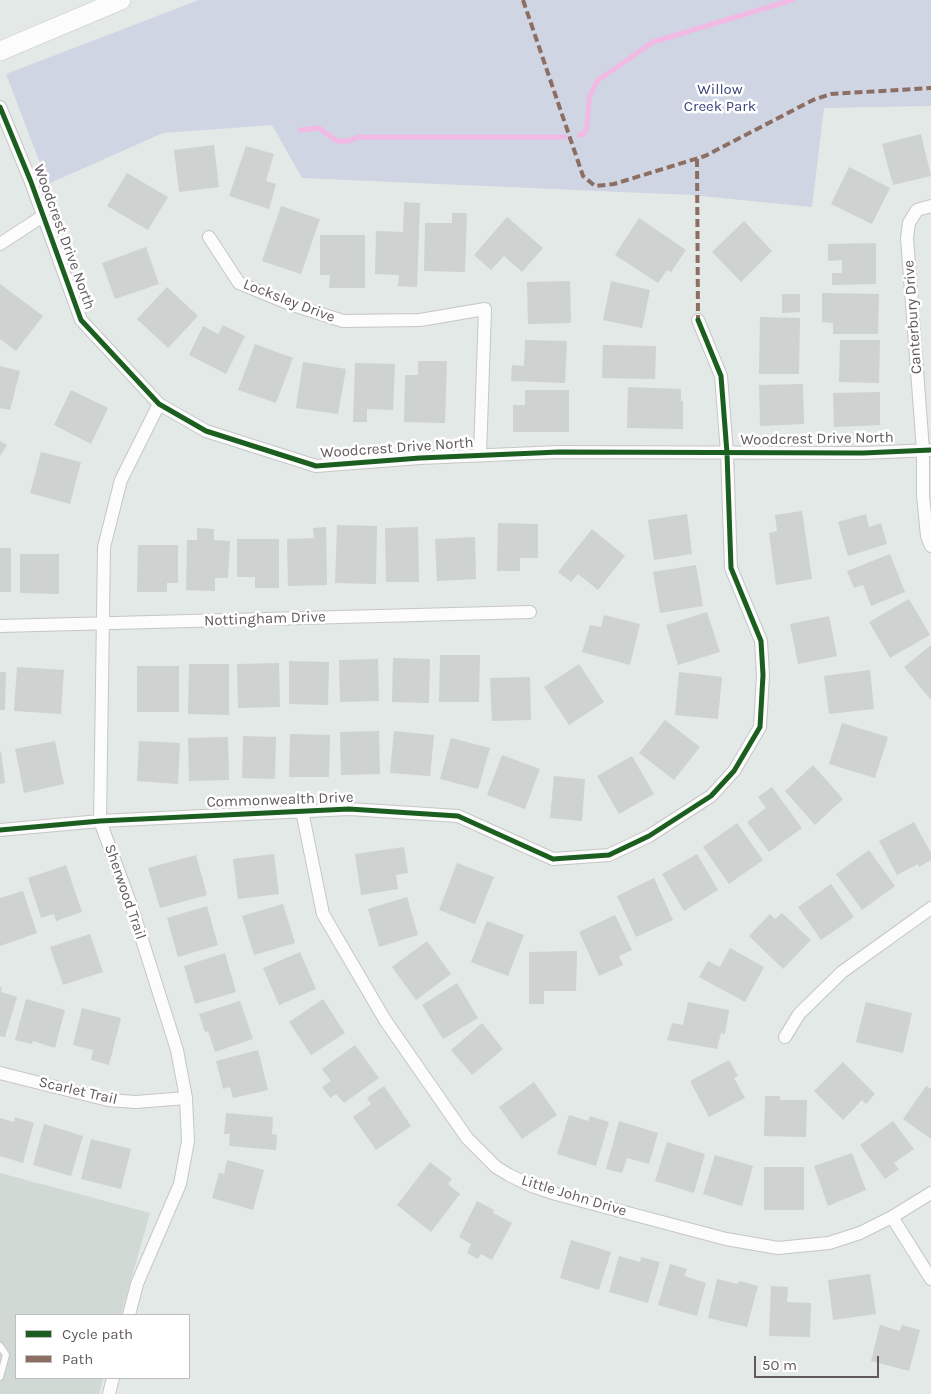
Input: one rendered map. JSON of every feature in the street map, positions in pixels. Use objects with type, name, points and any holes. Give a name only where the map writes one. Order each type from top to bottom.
[{"type":"street","points":[[0,51],[121,0]]},
{"type":"street","name":"Woodcrest Drive North","points":[[0,107],[81,320],[159,404],[206,430],[316,466],[420,458],[559,452],[863,453],[927,450]]},
{"type":"street","name":"Canterbury Drive","points":[[931,206],[917,210],[909,223],[907,238],[927,450],[922,495],[927,536],[931,546]]},
{"type":"street","points":[[0,244],[43,216]]},
{"type":"street","name":"Locksley Drive","points":[[209,237],[238,284],[290,304],[343,321],[420,320],[485,309],[480,455]]},
{"type":"street","name":"Commonwealth Drive","points":[[0,830],[100,821],[349,809],[458,816],[553,859],[609,855],[649,836],[711,796],[734,771],[760,727],[763,675],[761,641],[731,568],[727,453],[721,376],[698,320]]},
{"type":"street","name":"Sherwood Trail","points":[[129,1314],[137,1284],[180,1184],[188,1141],[186,1098],[177,1050],[132,908],[100,821],[104,547],[121,480],[159,404]]},
{"type":"street","name":"Nottingham Drive","points":[[0,626],[530,612]]},
{"type":"street","name":"Little John Drive","points":[[302,811],[323,914],[385,1020],[467,1138],[496,1167],[509,1175],[532,1186],[556,1194],[726,1238],[778,1248],[829,1243],[860,1233],[892,1217],[931,1193]]},
{"type":"street","points":[[785,1037],[799,1014],[842,972],[931,908]]},
{"type":"street","name":"Scarlet Trail","points":[[0,1073],[108,1100],[136,1102],[186,1098]]},
{"type":"street","points":[[892,1217],[931,1279]]},
{"type":"street","points":[[108,1394],[113,1379]]},
{"type":"lane","points":[[0,1346],[6,1354],[0,1377]]},
{"type":"shaded area","points":[[0,1173],[150,1213],[121,1314],[15,1314],[15,1379],[103,1379],[99,1394],[0,1394]]},
{"type":"green space","name":"Willow Creek Park","points":[[199,0],[931,0],[931,106],[824,108],[812,207],[691,195],[302,178],[272,125],[163,133],[48,184],[6,74]]},
{"type":"building","points":[[921,134],[931,176],[893,185],[882,144]]},
{"type":"building","points":[[214,145],[219,187],[179,192],[174,150]]},
{"type":"building","points":[[246,146],[274,154],[266,181],[276,184],[269,209],[229,196]]},
{"type":"building","points":[[849,167],[890,188],[872,224],[831,204]]},
{"type":"building","points":[[127,173],[168,197],[148,230],[107,206]]},
{"type":"building","points":[[404,202],[420,203],[417,287],[398,286],[399,275],[375,274],[376,231],[403,232]]},
{"type":"building","points":[[281,206],[320,219],[301,274],[262,261]]},
{"type":"building","points":[[452,213],[467,213],[465,272],[424,271],[425,223],[452,223]]},
{"type":"building","points":[[507,217],[543,248],[522,272],[504,256],[491,270],[474,255]]},
{"type":"building","points":[[639,218],[686,250],[671,272],[667,270],[658,283],[615,255]]},
{"type":"building","points":[[744,221],[772,251],[741,282],[712,252]]},
{"type":"building","points":[[320,235],[365,235],[365,288],[329,288],[330,275],[320,275]]},
{"type":"building","points":[[876,243],[876,284],[832,285],[832,273],[842,273],[842,260],[828,261],[828,244]]},
{"type":"building","points":[[146,247],[159,284],[115,299],[102,263]]},
{"type":"building","points":[[570,281],[571,323],[528,324],[527,282]]},
{"type":"building","points":[[611,281],[650,290],[642,328],[603,320]]},
{"type":"building","points":[[0,284],[43,316],[16,351],[0,339]]},
{"type":"building","points":[[167,287],[198,316],[168,348],[137,319]]},
{"type":"building","points":[[822,293],[879,294],[878,334],[833,334],[833,323],[822,322]]},
{"type":"building","points":[[782,294],[800,294],[800,312],[782,313]]},
{"type":"building","points":[[760,317],[800,318],[799,374],[759,374]]},
{"type":"building","points":[[223,325],[245,336],[226,374],[189,355],[203,326],[218,334]]},
{"type":"building","points":[[525,340],[567,341],[565,383],[511,381],[512,365],[524,366]]},
{"type":"building","points":[[840,340],[880,340],[879,383],[839,382]]},
{"type":"building","points":[[255,344],[293,358],[276,403],[238,390]]},
{"type":"building","points":[[603,345],[656,346],[655,379],[602,378]]},
{"type":"building","points":[[418,361],[447,361],[445,423],[404,422],[405,375],[418,375]]},
{"type":"building","points":[[303,362],[346,369],[338,414],[296,408]]},
{"type":"building","points":[[355,363],[395,364],[393,410],[367,409],[367,422],[353,422]]},
{"type":"building","points":[[0,366],[20,371],[10,410],[0,408]]},
{"type":"building","points":[[803,384],[804,424],[760,426],[759,385]]},
{"type":"building","points":[[628,387],[681,389],[683,429],[627,428]]},
{"type":"building","points":[[71,390],[108,408],[91,444],[54,425]]},
{"type":"building","points":[[525,390],[569,390],[569,432],[513,432],[513,405],[525,405]]},
{"type":"building","points":[[880,392],[880,425],[834,427],[833,393]]},
{"type":"building","points":[[0,441],[7,445],[0,456]]},
{"type":"building","points":[[41,452],[81,462],[70,504],[30,493]]},
{"type":"building","points":[[802,511],[812,579],[776,585],[769,533],[777,531],[775,515]]},
{"type":"building","points":[[687,514],[692,554],[654,560],[648,520]]},
{"type":"building","points":[[866,514],[869,527],[881,523],[887,544],[848,556],[838,522]]},
{"type":"building","points":[[498,523],[538,524],[538,558],[520,558],[520,571],[497,571]]},
{"type":"building","points":[[337,525],[377,526],[376,584],[335,583]]},
{"type":"building","points":[[326,527],[327,585],[288,586],[287,539],[314,538],[313,528]]},
{"type":"building","points":[[418,527],[419,582],[386,582],[385,528]]},
{"type":"building","points":[[197,528],[214,529],[214,540],[230,541],[228,578],[215,578],[215,591],[186,590],[187,540],[197,540]]},
{"type":"building","points":[[592,529],[625,556],[598,590],[578,574],[571,582],[558,572]]},
{"type":"building","points":[[475,537],[476,579],[437,581],[435,539]]},
{"type":"building","points":[[237,539],[279,539],[279,588],[255,588],[255,577],[237,577]]},
{"type":"building","points":[[138,545],[178,545],[178,583],[167,583],[167,592],[137,592]]},
{"type":"building","points":[[0,548],[11,548],[11,592],[0,592]]},
{"type":"building","points":[[20,554],[59,554],[59,594],[20,593]]},
{"type":"building","points":[[890,554],[905,592],[871,606],[863,585],[854,588],[847,571]]},
{"type":"building","points":[[696,565],[703,606],[660,613],[653,572]]},
{"type":"building","points":[[909,599],[930,635],[890,658],[869,622]]},
{"type":"building","points":[[707,612],[720,652],[678,665],[666,625]]},
{"type":"building","points":[[604,615],[640,624],[630,665],[582,652],[590,625],[601,627]]},
{"type":"building","points":[[829,616],[837,656],[798,664],[790,624]]},
{"type":"building","points":[[931,645],[931,698],[930,699],[904,667]]},
{"type":"building","points":[[440,655],[480,655],[479,702],[439,702]]},
{"type":"building","points":[[393,658],[430,659],[429,703],[392,702]]},
{"type":"building","points":[[378,659],[379,701],[340,702],[339,660]]},
{"type":"building","points":[[289,661],[329,662],[328,705],[289,704]]},
{"type":"building","points":[[279,663],[280,707],[238,708],[237,664]]},
{"type":"building","points":[[189,664],[229,664],[229,715],[188,714]]},
{"type":"building","points":[[579,664],[604,702],[569,725],[544,687]]},
{"type":"building","points":[[137,666],[179,666],[179,712],[137,712]]},
{"type":"building","points":[[17,667],[64,670],[61,714],[14,711]]},
{"type":"building","points":[[870,670],[874,709],[829,714],[824,676]]},
{"type":"building","points":[[0,672],[6,672],[5,710],[0,710]]},
{"type":"building","points":[[679,672],[722,677],[718,719],[675,715]]},
{"type":"building","points":[[530,677],[531,720],[492,721],[490,678]]},
{"type":"building","points":[[665,720],[700,747],[674,780],[639,753]]},
{"type":"building","points":[[842,723],[888,737],[875,778],[829,764]]},
{"type":"building","points":[[379,731],[380,774],[341,775],[340,732]]},
{"type":"building","points":[[394,731],[434,735],[430,776],[390,773]]},
{"type":"building","points":[[290,734],[330,735],[329,777],[289,777]]},
{"type":"building","points":[[243,736],[276,737],[275,779],[242,778]]},
{"type":"building","points":[[228,737],[229,780],[189,781],[188,738]]},
{"type":"building","points":[[451,738],[490,748],[478,789],[440,779]]},
{"type":"building","points":[[55,741],[64,784],[24,793],[15,749]]},
{"type":"building","points":[[139,741],[180,743],[178,784],[137,781]]},
{"type":"building","points":[[0,752],[5,783],[0,784]]},
{"type":"building","points":[[502,755],[540,769],[525,809],[487,795]]},
{"type":"building","points":[[632,756],[654,794],[619,814],[597,776]]},
{"type":"building","points":[[813,765],[843,799],[815,825],[785,791]]},
{"type":"building","points":[[554,776],[585,779],[582,821],[550,818]]},
{"type":"building","points":[[772,787],[802,828],[769,852],[747,822],[766,808],[758,797]]},
{"type":"building","points":[[914,822],[931,853],[931,860],[919,867],[918,864],[897,875],[879,841]]},
{"type":"building","points":[[737,823],[763,860],[729,884],[703,847]]},
{"type":"building","points":[[404,847],[408,873],[396,875],[398,889],[361,895],[355,854]]},
{"type":"building","points":[[869,850],[895,886],[862,910],[836,874]]},
{"type":"building","points":[[274,854],[279,894],[238,899],[233,859]]},
{"type":"building","points":[[697,854],[718,890],[684,911],[662,874]]},
{"type":"building","points":[[196,855],[207,895],[160,908],[148,868]]},
{"type":"building","points":[[457,863],[494,877],[475,924],[439,910]]},
{"type":"building","points":[[66,865],[82,912],[56,921],[54,914],[41,918],[28,878]]},
{"type":"building","points":[[654,878],[673,920],[636,937],[617,896]]},
{"type":"building","points":[[831,884],[854,917],[821,940],[798,907]]},
{"type":"building","points":[[23,891],[37,933],[0,946],[0,898]]},
{"type":"building","points":[[407,897],[418,935],[379,947],[368,909]]},
{"type":"building","points":[[283,904],[295,943],[254,955],[242,916]]},
{"type":"building","points":[[207,906],[218,945],[178,957],[167,918]]},
{"type":"building","points":[[782,913],[811,940],[783,969],[749,936],[770,914],[775,919]]},
{"type":"building","points":[[615,915],[632,950],[619,956],[623,965],[599,976],[579,932]]},
{"type":"building","points":[[487,921],[524,935],[508,976],[471,962]]},
{"type":"building","points":[[90,934],[103,972],[63,985],[50,947]]},
{"type":"building","points":[[427,941],[451,974],[416,1000],[392,967]]},
{"type":"building","points":[[730,948],[764,967],[745,1002],[699,977],[708,961],[720,967]]},
{"type":"building","points":[[577,951],[576,991],[544,991],[544,1004],[529,1004],[529,952]]},
{"type":"building","points":[[300,952],[316,989],[279,1005],[263,968]]},
{"type":"building","points":[[225,953],[236,992],[195,1004],[184,966]]},
{"type":"building","points":[[457,983],[478,1018],[443,1039],[422,1005]]},
{"type":"building","points":[[0,987],[2,987],[1,992],[17,997],[5,1037],[0,1036]]},
{"type":"building","points":[[26,999],[65,1010],[55,1048],[33,1041],[32,1044],[15,1040]]},
{"type":"building","points":[[323,999],[345,1033],[311,1055],[289,1022]]},
{"type":"building","points":[[240,1001],[253,1039],[215,1052],[208,1031],[205,1032],[199,1014]]},
{"type":"building","points":[[688,1002],[729,1010],[725,1034],[721,1033],[717,1049],[667,1040],[672,1023],[683,1025]]},
{"type":"building","points":[[866,1002],[912,1013],[903,1053],[856,1042]]},
{"type":"building","points":[[82,1008],[121,1018],[109,1065],[91,1060],[93,1050],[73,1045]]},
{"type":"building","points":[[482,1023],[503,1049],[472,1075],[451,1050]]},
{"type":"building","points":[[355,1045],[379,1078],[344,1103],[336,1094],[330,1098],[322,1087],[331,1081],[322,1069]]},
{"type":"building","points":[[258,1050],[268,1090],[233,1098],[230,1087],[223,1089],[216,1061]]},
{"type":"building","points":[[729,1060],[738,1076],[734,1078],[745,1098],[709,1117],[690,1081]]},
{"type":"building","points":[[843,1062],[875,1094],[866,1104],[862,1100],[843,1120],[814,1091]]},
{"type":"building","points":[[534,1082],[557,1115],[522,1139],[499,1107]]},
{"type":"building","points":[[384,1086],[411,1126],[376,1150],[353,1117],[371,1104],[367,1098]]},
{"type":"building","points":[[926,1086],[931,1089],[931,1139],[903,1119]]},
{"type":"building","points":[[765,1096],[780,1096],[780,1100],[807,1100],[806,1137],[764,1136]]},
{"type":"building","points":[[226,1113],[273,1117],[272,1134],[277,1135],[276,1150],[229,1146],[230,1134],[224,1134]]},
{"type":"building","points":[[569,1115],[588,1121],[590,1116],[609,1122],[596,1166],[557,1154]]},
{"type":"building","points":[[15,1117],[34,1123],[23,1163],[0,1156],[0,1118],[14,1122]]},
{"type":"building","points":[[619,1121],[658,1133],[649,1164],[627,1158],[622,1173],[606,1169]]},
{"type":"building","points":[[893,1121],[914,1149],[894,1163],[899,1169],[885,1179],[860,1145]]},
{"type":"building","points":[[44,1124],[83,1136],[71,1176],[33,1165]]},
{"type":"building","points":[[91,1139],[131,1149],[121,1189],[81,1179]]},
{"type":"building","points":[[667,1142],[705,1154],[694,1193],[655,1181]]},
{"type":"building","points":[[852,1153],[866,1190],[828,1206],[814,1166]]},
{"type":"building","points":[[715,1155],[753,1166],[742,1206],[703,1194]]},
{"type":"building","points":[[227,1160],[264,1170],[253,1210],[212,1198],[219,1173],[224,1174]]},
{"type":"building","points":[[430,1162],[452,1179],[448,1184],[460,1194],[431,1232],[397,1205]]},
{"type":"building","points":[[764,1167],[804,1167],[804,1210],[764,1210]]},
{"type":"building","points":[[477,1201],[494,1210],[493,1213],[512,1223],[492,1260],[481,1254],[478,1259],[467,1253],[471,1244],[459,1237]]},
{"type":"building","points":[[571,1240],[611,1252],[599,1290],[560,1278]]},
{"type":"building","points":[[619,1256],[640,1262],[641,1257],[660,1262],[648,1303],[609,1292]]},
{"type":"building","points":[[670,1264],[687,1269],[684,1276],[706,1283],[697,1316],[658,1305]]},
{"type":"building","points":[[870,1274],[876,1314],[833,1320],[828,1280]]},
{"type":"building","points":[[717,1279],[738,1284],[739,1281],[758,1286],[747,1327],[708,1318]]},
{"type":"building","points":[[771,1286],[788,1287],[787,1302],[811,1303],[810,1337],[769,1336]]},
{"type":"building","points":[[880,1325],[900,1331],[902,1325],[920,1330],[909,1371],[871,1361]]},
{"type":"waterway","points":[[579,135],[583,135],[587,127],[589,98],[597,81],[653,42],[792,0]]},
{"type":"waterway","points":[[301,130],[319,128],[337,141],[349,141],[358,137],[565,137]]},
{"type":"marked path","points":[[523,0],[583,176],[595,186],[614,184],[705,156],[813,100],[831,94],[931,88]]},
{"type":"marked path","points":[[697,159],[698,320]]},
{"type":"cycle path","points":[[0,107],[31,182],[81,320],[159,404],[206,431],[316,466],[420,458],[559,452],[863,453],[931,450]]},
{"type":"cycle path","points":[[0,830],[100,821],[349,809],[458,816],[553,859],[609,855],[649,836],[711,796],[734,771],[760,727],[763,675],[761,641],[731,568],[727,453],[721,376],[698,320]]}]
